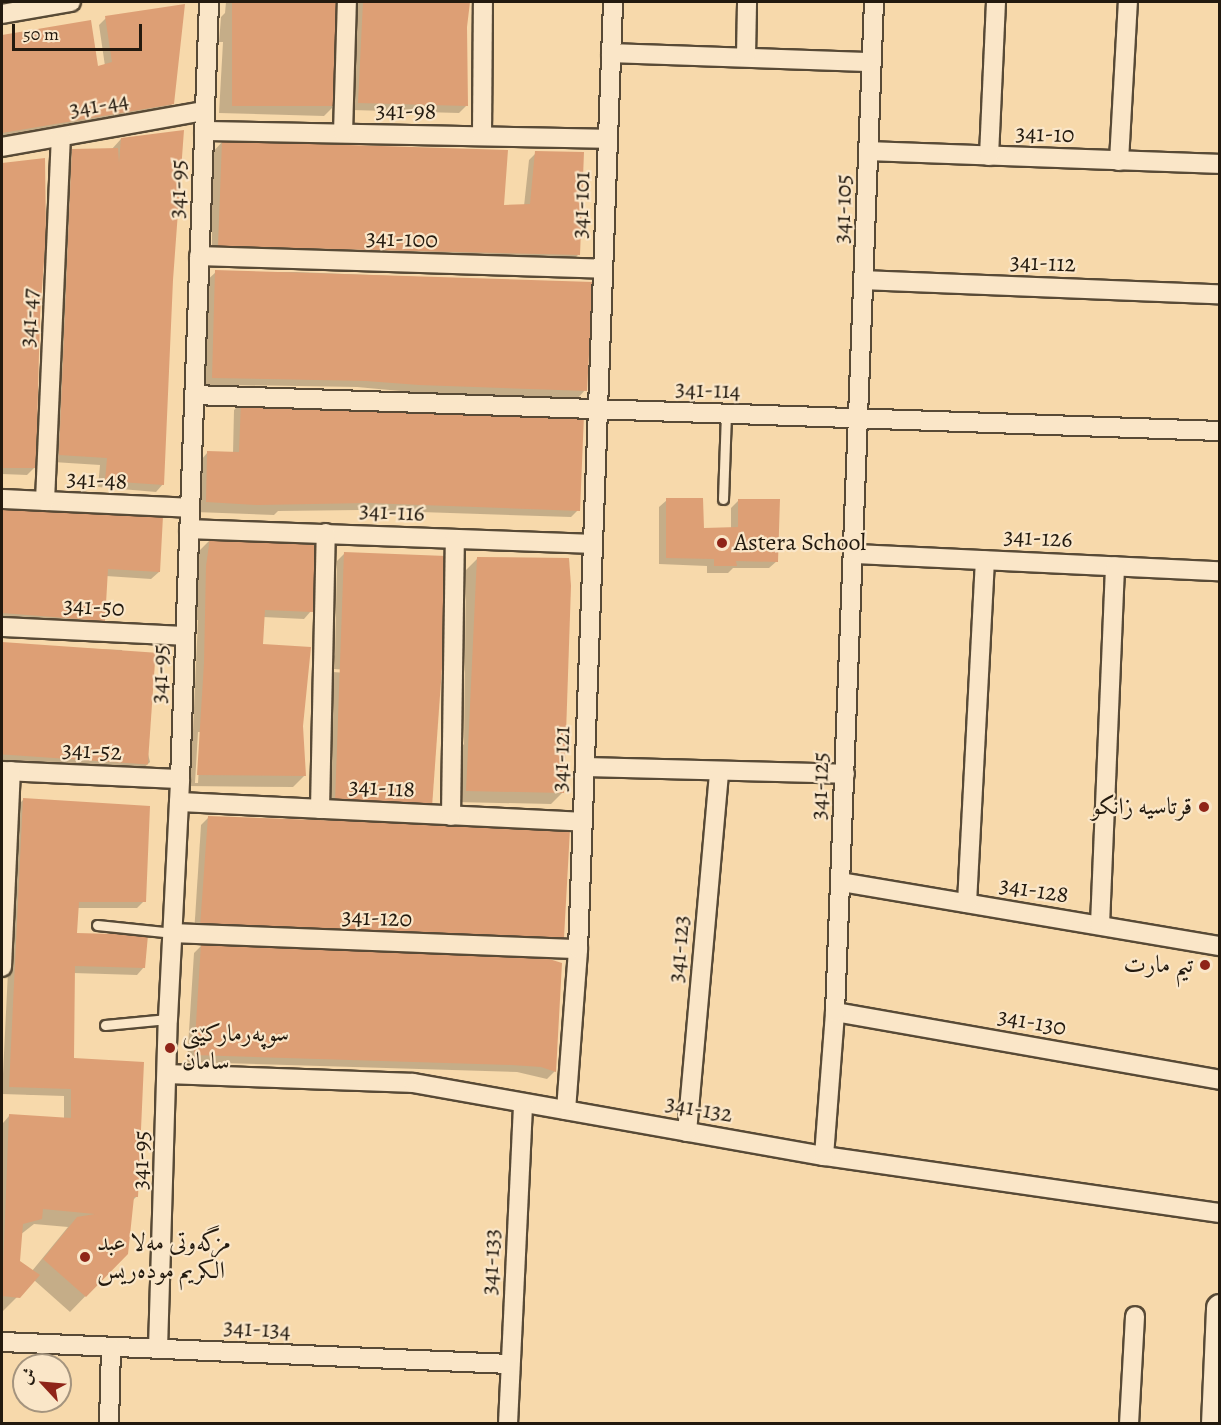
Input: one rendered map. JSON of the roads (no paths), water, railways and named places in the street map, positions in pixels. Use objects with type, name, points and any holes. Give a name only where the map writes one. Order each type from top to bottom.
[{"type":"main road","points":[[1215,1424],[1220,1308]]},
{"type":"street","points":[[2,14],[71,2]]},
{"type":"street","name":"341-95","points":[[158,1349],[168,1019],[174,933],[208,2]]},
{"type":"street","points":[[343,133],[347,2]]},
{"type":"street","points":[[482,136],[483,2]]},
{"type":"street","name":"341-101","points":[[598,410],[613,2]]},
{"type":"street","points":[[746,56],[747,2]]},
{"type":"street","name":"341-105","points":[[859,419],[874,2]]},
{"type":"street","points":[[989,156],[996,2]]},
{"type":"street","points":[[1119,161],[1128,2]]},
{"type":"street","points":[[611,53],[872,62]]},
{"type":"street","name":"341-44","points":[[2,147],[204,111]]},
{"type":"street","name":"341-98","points":[[204,131],[608,139]]},
{"type":"street","name":"341-47","points":[[45,501],[61,136]]},
{"type":"street","name":"341-10","points":[[869,151],[1220,164]]},
{"type":"street","name":"341-100","points":[[199,256],[603,269]]},
{"type":"street","name":"341-112","points":[[864,280],[1220,294]]},
{"type":"street","name":"341-114","points":[[194,395],[1220,431]]},
{"type":"street","name":"341-121","points":[[566,1110],[578,950],[598,410]]},
{"type":"street","name":"341-125","points":[[824,1156],[835,1012],[859,419]]},
{"type":"street","name":"341-48","points":[[2,499],[190,508]]},
{"type":"street","name":"341-116","points":[[189,529],[593,544]]},
{"type":"street","points":[[320,809],[326,533]]},
{"type":"street","points":[[451,816],[455,539]]},
{"type":"street","name":"341-126","points":[[854,554],[1220,571]]},
{"type":"street","points":[[967,903],[986,560]]},
{"type":"street","points":[[1100,925],[1115,566]]},
{"type":"street","name":"341-50","points":[[2,627],[185,636]]},
{"type":"street","points":[[585,767],[845,774]]},
{"type":"street","points":[[2,967],[6,771]]},
{"type":"street","name":"341-52","points":[[6,771],[180,779]]},
{"type":"street","name":"341-123","points":[[687,1132],[719,771]]},
{"type":"street","name":"341-118","points":[[178,802],[582,822]]},
{"type":"street","name":"341-128","points":[[841,882],[1220,946]]},
{"type":"street","name":"341-120","points":[[174,933],[578,950]]},
{"type":"street","name":"341-130","points":[[835,1012],[1220,1080]]},
{"type":"street","name":"341-132","points":[[168,1074],[413,1083],[824,1156],[1220,1213]]},
{"type":"street","name":"341-133","points":[[508,1424],[523,1103]]},
{"type":"street","points":[[1129,1424],[1135,1316]]},
{"type":"street","name":"341-134","points":[[2,1342],[510,1364]]},
{"type":"street","points":[[109,1424],[111,1347]]},
{"type":"lane","points":[[723,499],[726,414]]},
{"type":"lane","points":[[97,925],[174,933]]},
{"type":"lane","points":[[105,1025],[168,1019]]},
{"type":"place","name":"Astera School","points":[[722,543]]},
{"type":"place","name":"قرتاسیە زانکو","points":[[1204,807]]},
{"type":"place","name":"تیم مارت","points":[[1205,965]]},
{"type":"place","name":"سوپەرمارکێتی سامان","points":[[170,1048]]},
{"type":"place","name":"مزگه‌وتی مه‌لا عبد الكريم موده‌ریس","points":[[85,1257]]}]
